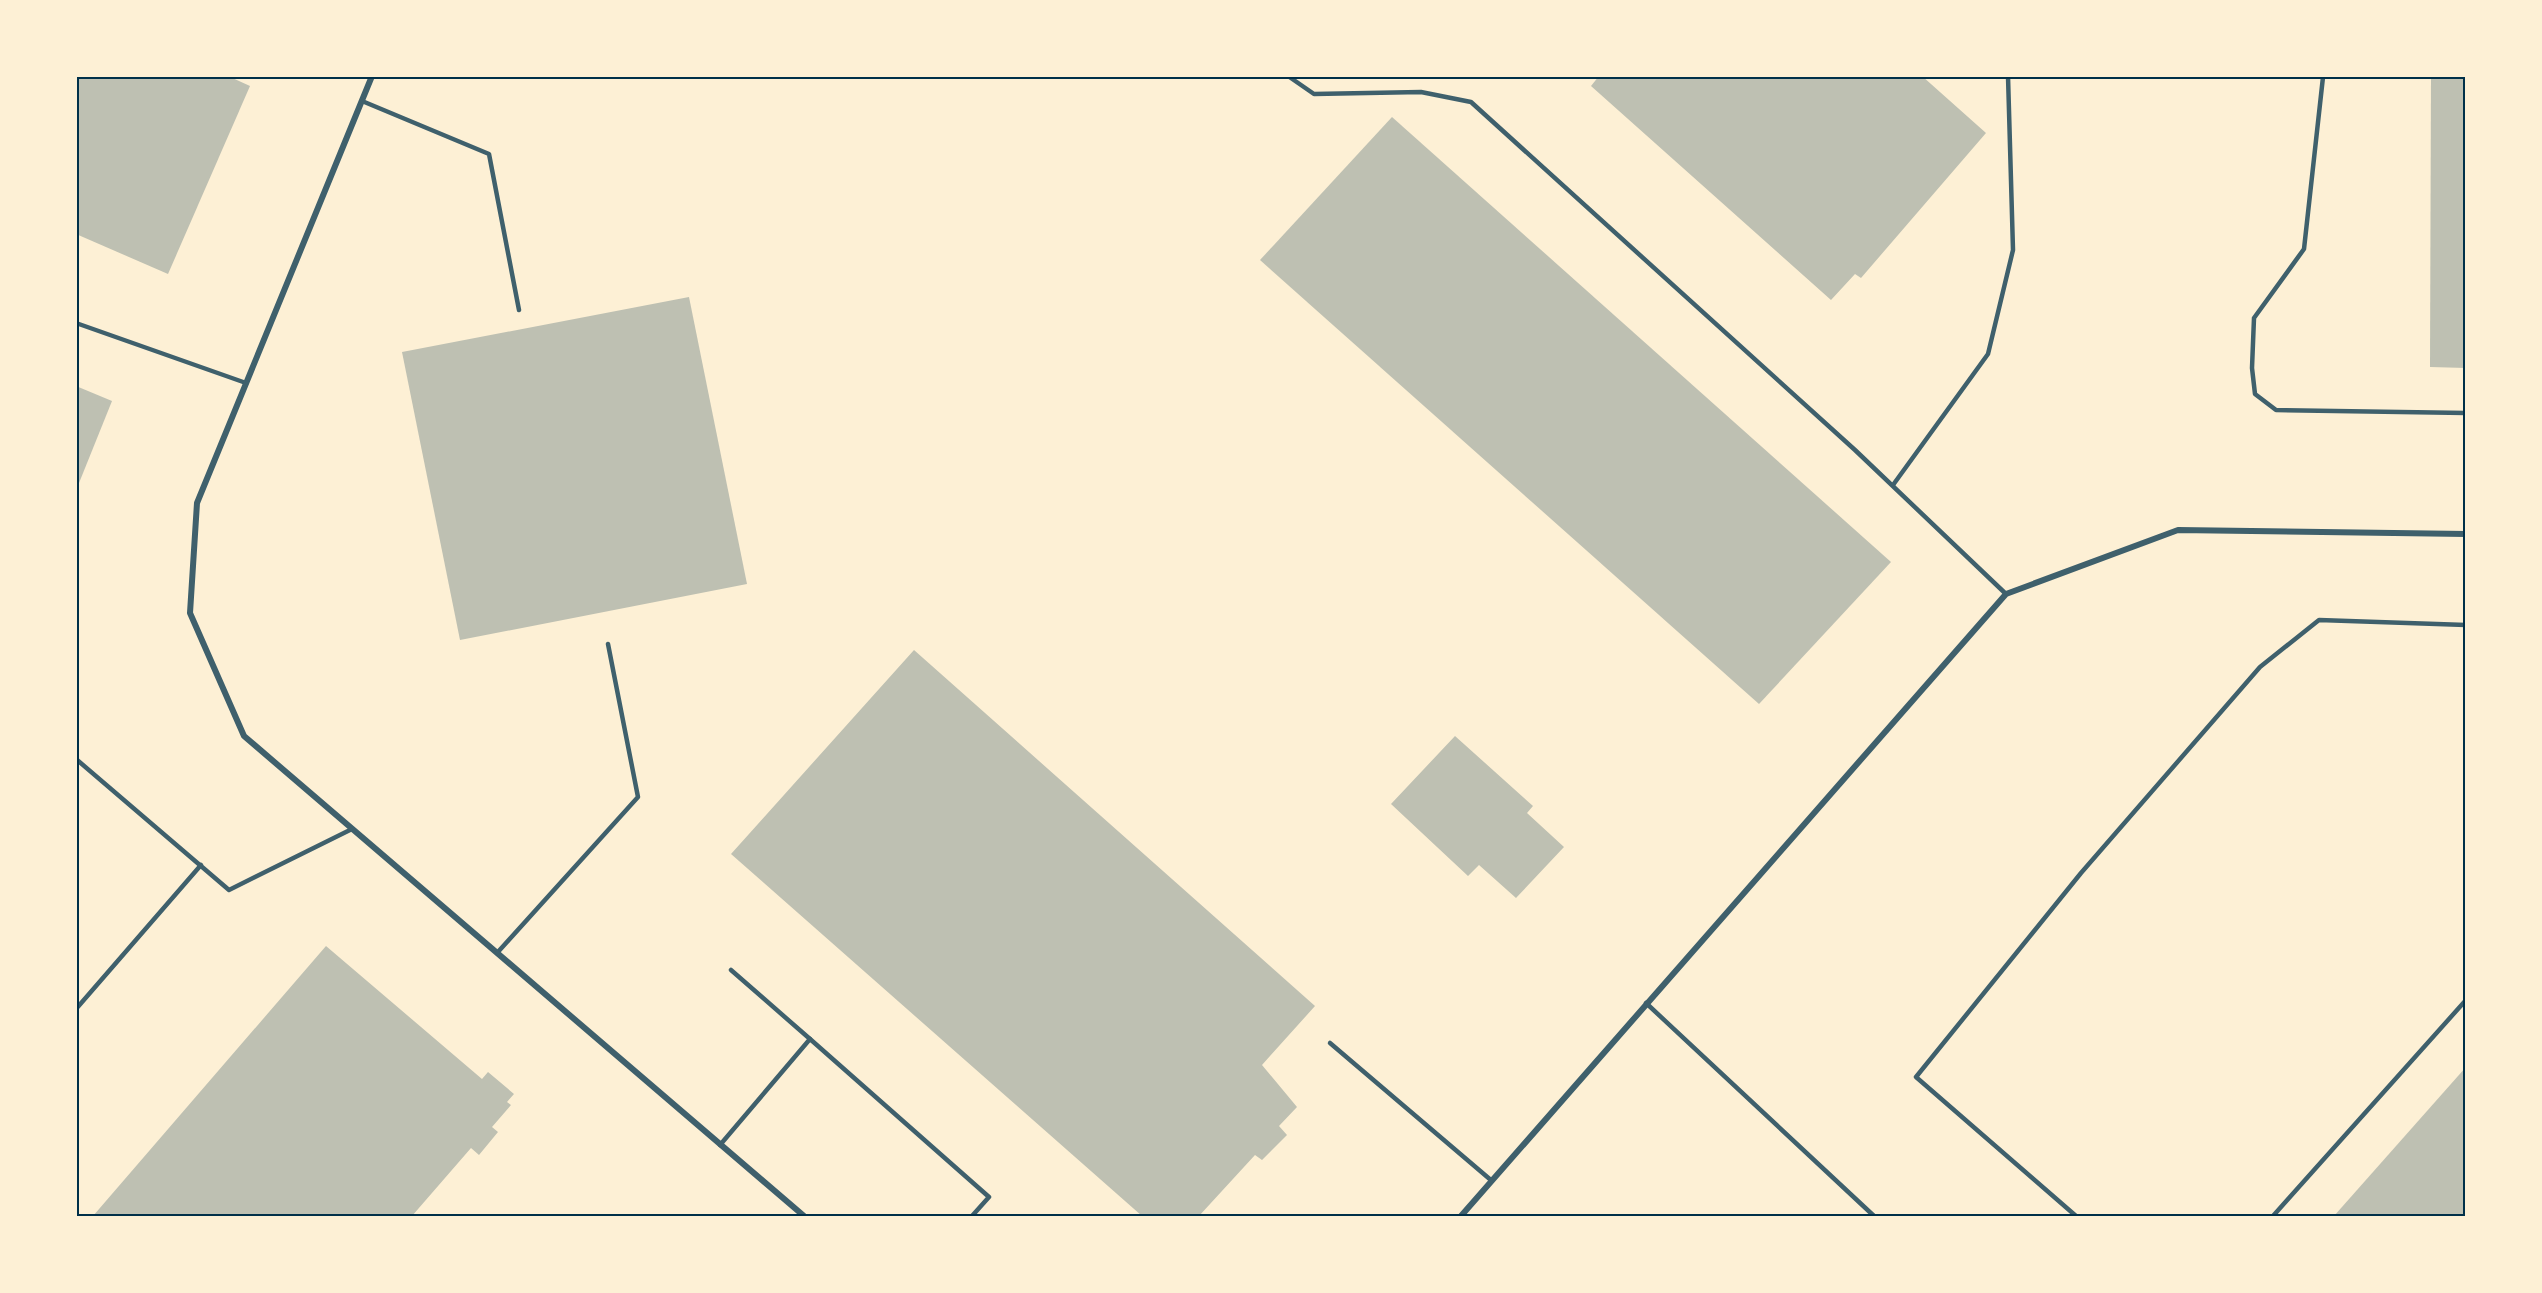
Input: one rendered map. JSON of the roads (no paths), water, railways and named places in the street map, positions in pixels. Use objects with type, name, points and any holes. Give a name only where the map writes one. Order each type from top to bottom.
[{"type":"street","points":[[372,76],[197,503],[190,613],[244,736],[804,1216]]},
{"type":"street","points":[[1461,1216],[2006,594],[2178,530],[2466,534]]},
{"type":"lane","points":[[1288,76],[1314,94],[1421,92],[1471,102],[1893,485],[2006,594]]},
{"type":"lane","points":[[1893,485],[1988,354],[2013,250],[2008,76]]},
{"type":"lane","points":[[2323,77],[2304,249],[2254,318],[2252,368],[2255,394],[2276,410],[2466,413]]},
{"type":"lane","points":[[362,101],[489,154],[519,310]]},
{"type":"lane","points":[[76,323],[246,383]]},
{"type":"lane","points":[[2076,1216],[1916,1077],[2081,873],[2260,667],[2319,620],[2466,625]]},
{"type":"lane","points":[[497,953],[638,797],[608,644]]},
{"type":"lane","points":[[76,759],[229,890],[352,829]]},
{"type":"lane","points":[[76,1010],[201,866]]},
{"type":"lane","points":[[731,970],[989,1197],[972,1216]]},
{"type":"lane","points":[[2273,1216],[2466,1000]]},
{"type":"lane","points":[[1646,1003],[1874,1216]]},
{"type":"lane","points":[[720,1145],[810,1039]]},
{"type":"lane","points":[[1330,1043],[1492,1181]]}]
